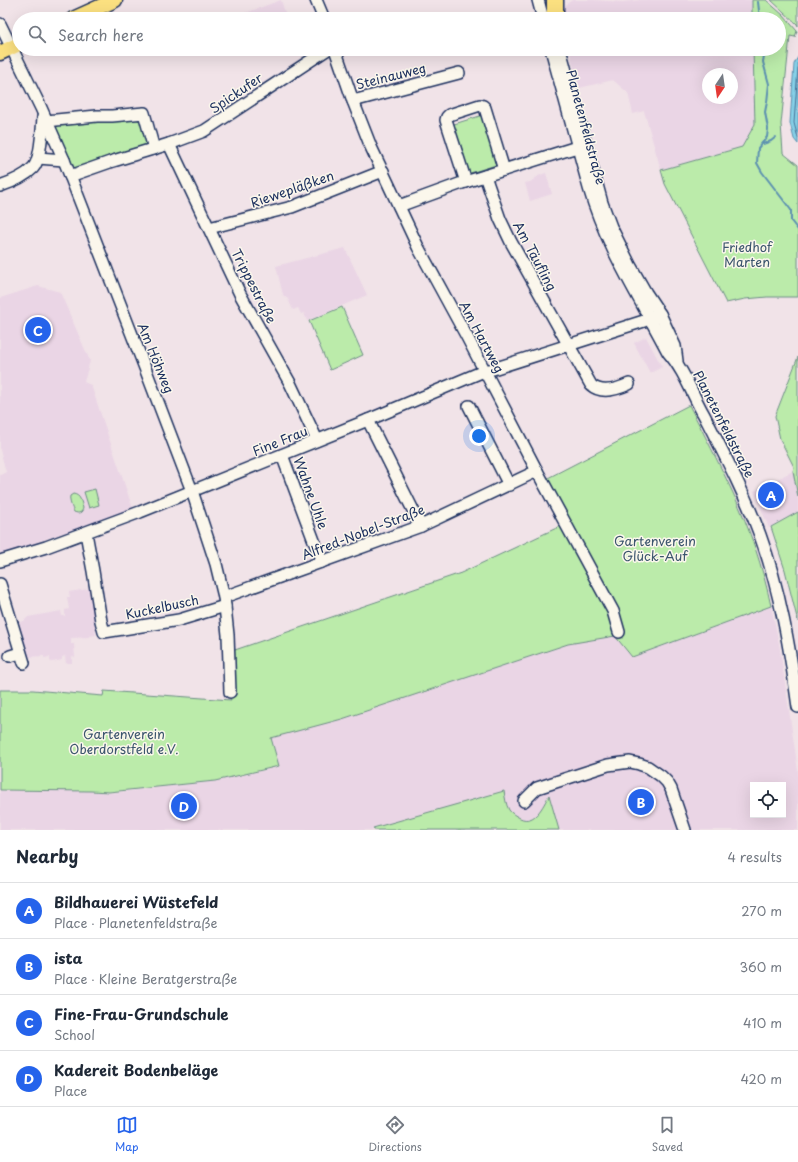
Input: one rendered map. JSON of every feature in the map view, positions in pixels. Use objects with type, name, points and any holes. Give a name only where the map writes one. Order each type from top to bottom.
[{"type":"highway","points":[[555,0],[555,12]]},
{"type":"main road","points":[[88,12],[115,0]]},
{"type":"street","points":[[316,0],[321,12]]},
{"type":"street","points":[[538,0],[545,12]]},
{"type":"street","points":[[548,0],[549,12]]},
{"type":"street","name":"Am Höhweg","points":[[0,24],[10,48]]},
{"type":"street","name":"Am Höhweg","points":[[14,56],[45,117],[64,160],[192,491],[216,564],[224,602],[228,635],[230,692]]},
{"type":"street","name":"Spickufer","points":[[70,176],[204,131],[317,56]]},
{"type":"street","name":"Am Hartweg","points":[[337,56],[371,147],[418,247],[613,611],[619,632]]},
{"type":"street","name":"Planetenfeldstraße","points":[[553,56],[594,205],[616,256],[655,316]]},
{"type":"street","name":"Planetenfeldstraße","points":[[562,56],[602,203],[611,227],[630,266],[646,294],[668,352],[677,362],[737,480],[761,536],[772,571],[783,616],[798,707]]},
{"type":"street","name":"Steinauweg","points":[[353,101],[459,74]]},
{"type":"street","points":[[466,182],[446,120],[449,115],[480,105],[485,108],[504,170]]},
{"type":"street","points":[[0,186],[17,180],[34,168],[38,158],[45,117],[112,116],[144,113],[154,149]]},
{"type":"street","name":"Trippestraße","points":[[168,144],[240,294],[290,383],[317,440]]},
{"type":"street","points":[[399,206],[466,182],[577,147]]},
{"type":"street","points":[[38,158],[64,160]]},
{"type":"street","name":"Riewepläßken","points":[[209,228],[292,206],[382,171]]},
{"type":"street","name":"Am Täufling","points":[[485,176],[500,219],[511,242],[569,345]]},
{"type":"street","name":"Fine Frau","points":[[0,561],[86,533],[368,420],[484,371],[569,345],[655,316]]},
{"type":"street","points":[[569,345],[591,385],[597,390],[617,390],[628,384]]},
{"type":"street","points":[[469,406],[509,485]]},
{"type":"street","points":[[368,420],[421,526]]},
{"type":"street","name":"Wahne Uhle","points":[[282,455],[322,562]]},
{"type":"street","name":"Alfred-Nobel-Straße","points":[[224,602],[322,562],[421,526],[537,471]]},
{"type":"street","name":"Kuckelbusch","points":[[86,533],[104,632],[179,620],[224,602]]},
{"type":"street","points":[[0,584],[18,657]]},
{"type":"street","points":[[524,801],[537,788],[608,765],[634,763],[648,767],[667,782],[671,789],[685,830]]},
{"type":"shaded area","points":[[281,0],[285,12],[248,12]]},
{"type":"shaded area","points":[[572,0],[623,2],[640,0],[752,0],[752,12],[560,12],[560,8]]},
{"type":"shaded area","points":[[571,56],[753,56],[755,124],[742,147],[661,170],[644,111],[633,114],[628,93],[613,80],[579,88]]},
{"type":"shaded area","points":[[546,173],[552,194],[530,201],[525,183],[530,182]]},
{"type":"shaded area","points":[[345,248],[367,295],[307,321],[304,313],[301,314],[298,308],[293,310],[288,299],[283,295],[276,266]]},
{"type":"shaded area","points":[[38,286],[60,292],[90,361],[84,382],[91,385],[133,509],[0,556],[0,475],[6,472],[0,450],[0,298]]},
{"type":"shaded area","points":[[646,337],[662,367],[650,373],[634,343]]},
{"type":"shaded area","points":[[793,471],[798,497],[798,512],[769,528],[754,491]]},
{"type":"shaded area","points":[[88,589],[94,591],[96,603],[92,603],[96,635],[71,638],[71,644],[74,644],[75,657],[72,656],[72,663],[66,663],[65,656],[62,657],[62,660],[52,662],[50,661],[50,657],[25,657],[14,624],[24,621],[28,617],[61,611],[62,616],[65,616],[65,610],[69,609],[67,597],[70,597],[69,592]]},
{"type":"shaded area","points":[[771,606],[779,643],[798,771],[798,830],[0,830],[0,791],[91,791],[110,793],[215,781],[279,767],[271,738],[344,718],[568,644],[612,631],[632,657]]},
{"type":"green space","points":[[752,0],[766,0],[780,12],[752,12]]},
{"type":"green space","points":[[771,0],[798,0],[798,26],[786,14],[786,12],[784,12]]},
{"type":"green space","name":"Friedhof Marten","points":[[786,18],[797,31],[795,37],[790,36],[781,124],[783,153],[798,165],[798,297],[767,297],[745,299],[726,303],[665,184],[661,170],[742,147],[755,124],[753,56],[786,56]]},
{"type":"green space","points":[[144,113],[154,149],[70,176],[46,121]]},
{"type":"green space","points":[[483,115],[499,164],[467,174],[451,125]]},
{"type":"green space","points":[[342,307],[363,355],[330,370],[309,321]]},
{"type":"green space","points":[[798,357],[798,497],[793,471],[794,467],[780,439],[775,416]]},
{"type":"green space","name":"Gartenverein Glück-Auf","points":[[689,405],[745,520],[760,563],[771,606],[632,657],[615,636],[568,644],[342,719],[271,738],[279,766],[215,781],[109,792],[0,790],[0,690],[33,690],[103,696],[104,691],[231,700],[229,695],[229,652],[461,573],[565,524],[544,480]]},
{"type":"green space","points":[[95,489],[99,505],[89,508],[84,492]]},
{"type":"green space","points":[[73,494],[78,496],[81,501],[83,508],[80,513],[74,512],[70,500],[70,496]]},
{"type":"green space","points":[[798,512],[798,622],[785,570],[771,527]]},
{"type":"green space","points":[[504,791],[509,810],[520,818],[525,819],[530,819],[538,813],[549,795],[559,830],[374,830],[373,828]]},
{"type":"water","points":[[798,57],[798,144],[794,139],[790,123],[794,64]]},
{"type":"waterway","points":[[758,2],[759,12]]},
{"type":"waterway","points":[[764,56],[763,62],[769,84],[765,112],[768,129],[767,137],[758,148],[757,163],[762,172],[791,210],[791,221],[798,230]]},
{"type":"waterway","points":[[763,144],[776,137]]},
{"type":"place","name":"Fine-Frau-Grundschule","points":[[38,330]]},
{"type":"place","name":"Bildhauerei Wüstefeld","points":[[771,495]]},
{"type":"place","name":"ista","points":[[641,802]]},
{"type":"place","name":"Kadereit Bodenbeläge","points":[[184,806]]},
{"type":"park label","name":"Gartenverein Oberdorstfeld e.V.","points":[[124,742]]}]
